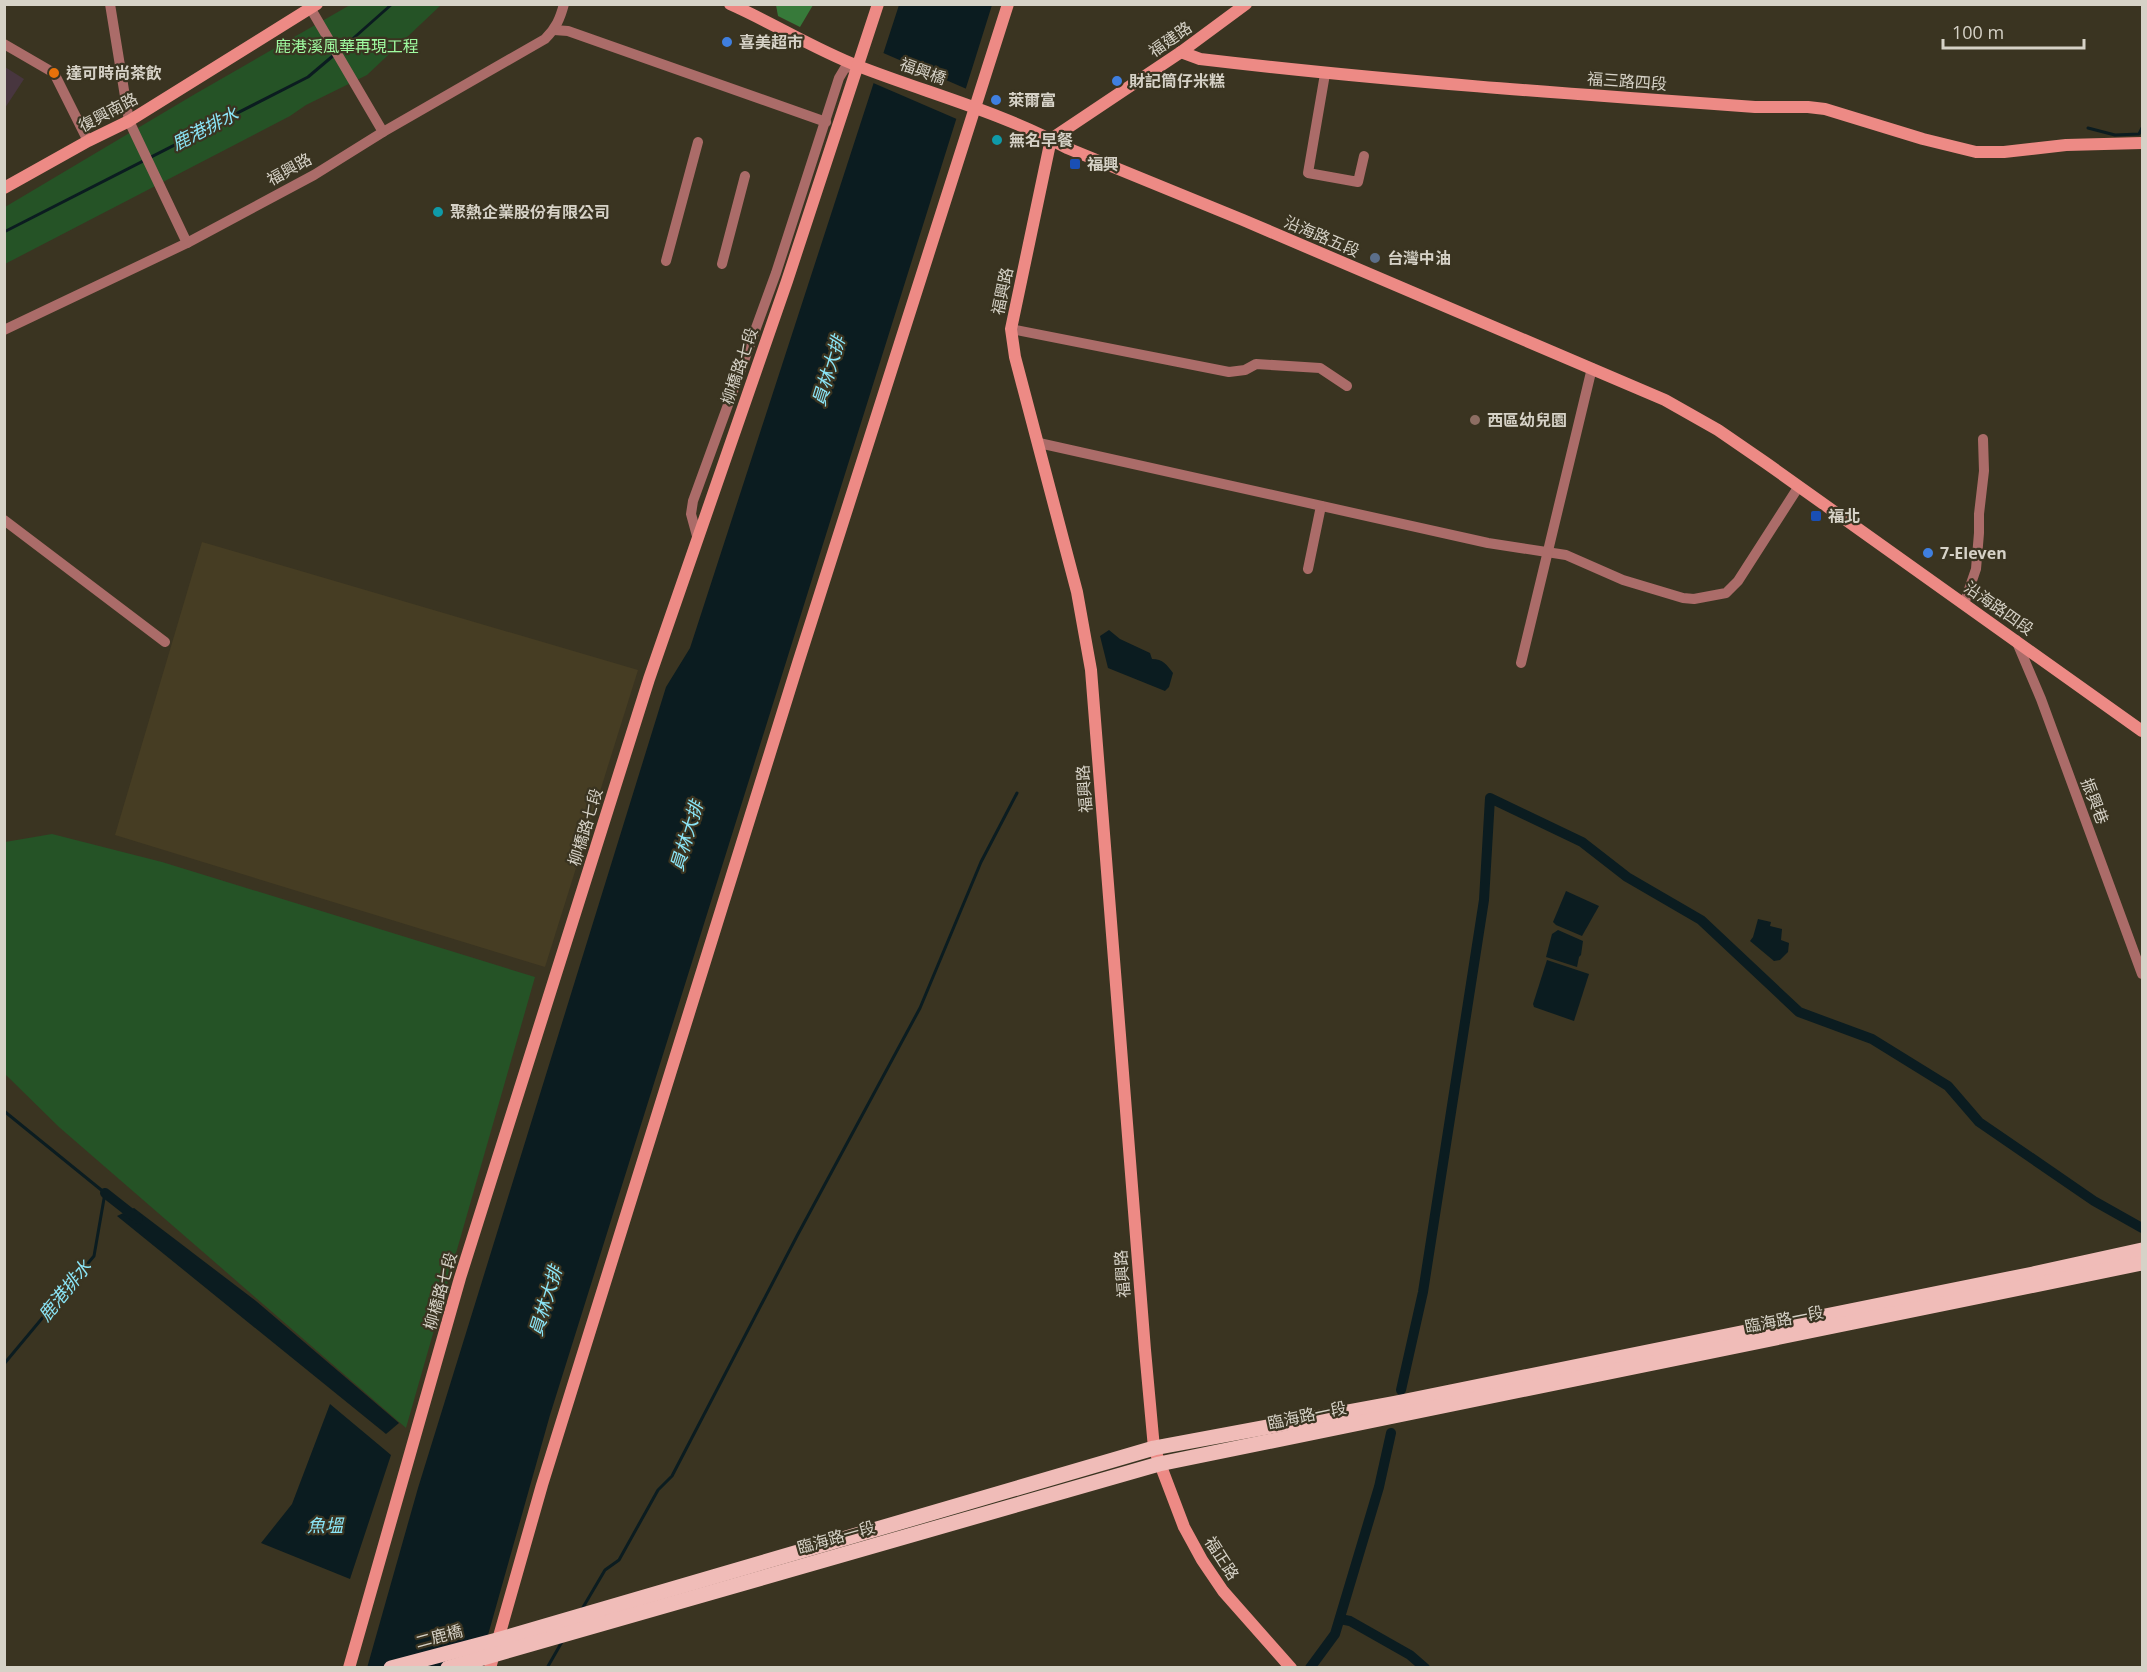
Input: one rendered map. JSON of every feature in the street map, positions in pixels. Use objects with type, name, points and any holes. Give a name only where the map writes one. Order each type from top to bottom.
[{"type":"main road","name":"臨海路一段","points":[[490,1653],[1154,1448],[1342,1413],[2142,1250]]},
{"type":"main road","name":"臨海路一段","points":[[490,1653],[1159,1464],[2142,1263]]},
{"type":"main road","name":"二鹿橋","points":[[391,1668],[490,1653]]},
{"type":"main road","name":"二鹿橋","points":[[448,1668],[490,1653]]},
{"type":"street","points":[[110,4],[129,121],[187,243]]},
{"type":"street","points":[[564,4],[554,30],[568,31],[586,37],[826,122]]},
{"type":"street","points":[[730,4],[858,66]]},
{"type":"street","name":"柳橋路七段","points":[[349,1668],[460,1278],[649,679],[783,292],[878,4]]},
{"type":"street","points":[[490,1653],[795,674],[1008,4]]},
{"type":"street","name":"福建路","points":[[1051,139],[1181,52],[1246,4]]},
{"type":"street","points":[[312,6],[382,132]]},
{"type":"street","name":"復興南路","points":[[4,188],[129,121],[312,6]]},
{"type":"street","name":"福興路","points":[[4,330],[187,243],[314,175],[382,132],[545,39],[554,30]]},
{"type":"street","points":[[4,45],[54,73],[88,141]]},
{"type":"street","name":"福三路四段","points":[[1181,52],[1200,59],[1325,74],[1732,105],[1824,109],[1923,139],[1976,152],[2004,152],[2066,145],[2142,143]]},
{"type":"street","points":[[697,536],[691,514],[693,501],[776,273],[839,78],[845,68],[858,66]]},
{"type":"street","name":"福興橋","points":[[858,66],[976,108]]},
{"type":"street","points":[[1325,74],[1308,173],[1358,182],[1364,156]]},
{"type":"street","name":"沿海路五段","points":[[976,108],[1592,368],[1665,400],[1718,430]]},
{"type":"street","name":"福興路","points":[[1051,139],[1011,329],[1015,357],[1077,592],[1091,670],[1154,1448]]},
{"type":"street","points":[[666,261],[698,142]]},
{"type":"street","points":[[723,264],[745,176]]},
{"type":"street","points":[[1011,329],[1229,372],[1245,370],[1256,364],[1320,368],[1347,386]]},
{"type":"street","points":[[1521,663],[1592,368]]},
{"type":"street","name":"沿海路四段","points":[[1718,430],[2142,731]]},
{"type":"street","points":[[1964,604],[1976,569],[1984,471],[1983,440]]},
{"type":"street","points":[[1039,443],[1488,543],[1566,555],[1623,580],[1683,598],[1726,593],[1738,581],[1799,486]]},
{"type":"street","points":[[1308,569],[1322,506]]},
{"type":"street","points":[[4,520],[165,642]]},
{"type":"street","name":"振興巷","points":[[2016,640],[2142,974]]},
{"type":"street","name":"福正路","points":[[1154,1448],[1184,1527],[1202,1560],[1223,1591],[1291,1668]]},
{"type":"shaded area","points":[[5,67],[24,79],[5,108]]},
{"type":"shaded area","points":[[202,542],[638,670],[545,967],[115,835]]},
{"type":"green space","points":[[776,4],[813,5],[800,27],[778,16]]},
{"type":"green space","name":"鹿港溪風華再現工程","points":[[350,5],[441,5],[367,75],[5,264],[5,207]]},
{"type":"green space","points":[[52,834],[162,862],[535,977],[406,1428],[59,1127],[5,1074],[5,842]]},
{"type":"water","name":"員林大排","points":[[899,5],[992,5],[550,1415],[479,1667],[367,1668],[418,1488],[666,687],[690,648]]},
{"type":"water","points":[[1109,630],[1120,639],[1150,653],[1152,659],[1162,661],[1167,665],[1173,673],[1169,687],[1165,691],[1108,668],[1100,636]]},
{"type":"water","points":[[1566,891],[1599,906],[1582,936],[1553,922]]},
{"type":"water","points":[[1758,919],[1771,922],[1770,926],[1782,929],[1781,940],[1789,943],[1788,952],[1780,960],[1774,961],[1750,941]]},
{"type":"water","points":[[1558,930],[1583,941],[1577,967],[1546,957],[1552,934]]},
{"type":"water","points":[[1547,960],[1589,974],[1574,1021],[1534,1007]]},
{"type":"water","points":[[134,1208],[256,1301],[399,1423],[386,1434],[117,1216]]},
{"type":"water","name":"魚塭","points":[[330,1404],[391,1455],[350,1579],[261,1543],[292,1504]]},
{"type":"pier","points":[[881,52],[969,90],[959,120],[871,82]]},
{"type":"waterway","name":"鹿港排水","points":[[339,51],[392,4]]},
{"type":"waterway","name":"鹿港排水","points":[[4,232],[308,77],[334,55]]},
{"type":"waterway","points":[[2088,128],[2115,135],[2139,134],[2142,128]]},
{"type":"waterway","points":[[582,1609],[605,1570],[619,1560],[658,1490],[672,1476],[797,1236],[920,1008],[981,862],[1017,793]]},
{"type":"waterway","points":[[1401,1390],[1423,1292],[1484,900],[1490,798],[1582,842],[1627,877],[1701,920],[1799,1012],[1872,1039],[1948,1086],[1979,1122],[2094,1201],[2142,1228]]},
{"type":"waterway","name":"鹿港排水","points":[[4,1111],[105,1193],[94,1256],[4,1364]]},
{"type":"waterway","points":[[105,1193],[138,1219]]},
{"type":"waterway","points":[[1310,1668],[1335,1634],[1379,1487],[1391,1433]]},
{"type":"waterway","points":[[1340,1619],[1350,1621],[1410,1655],[1425,1668]]},
{"type":"waterway","points":[[547,1668],[563,1640]]},
{"type":"place","name":"喜美超市","points":[[727,42]]},
{"type":"place","name":"達可時尚茶飲","points":[[54,73]]},
{"type":"place","name":"財記筒仔米糕","points":[[1117,81]]},
{"type":"place","name":"萊爾富","points":[[996,100]]},
{"type":"place","name":"無名早餐","points":[[997,140]]},
{"type":"place","name":"福興","points":[[1075,164]]},
{"type":"place","name":"聚熱企業股份有限公司","points":[[438,212]]},
{"type":"place","name":"台灣中油","points":[[1375,258]]},
{"type":"place","name":"西區幼兒園","points":[[1475,420]]},
{"type":"place","name":"福北","points":[[1816,516]]},
{"type":"place","name":"7-Eleven","points":[[1928,553]]}]
